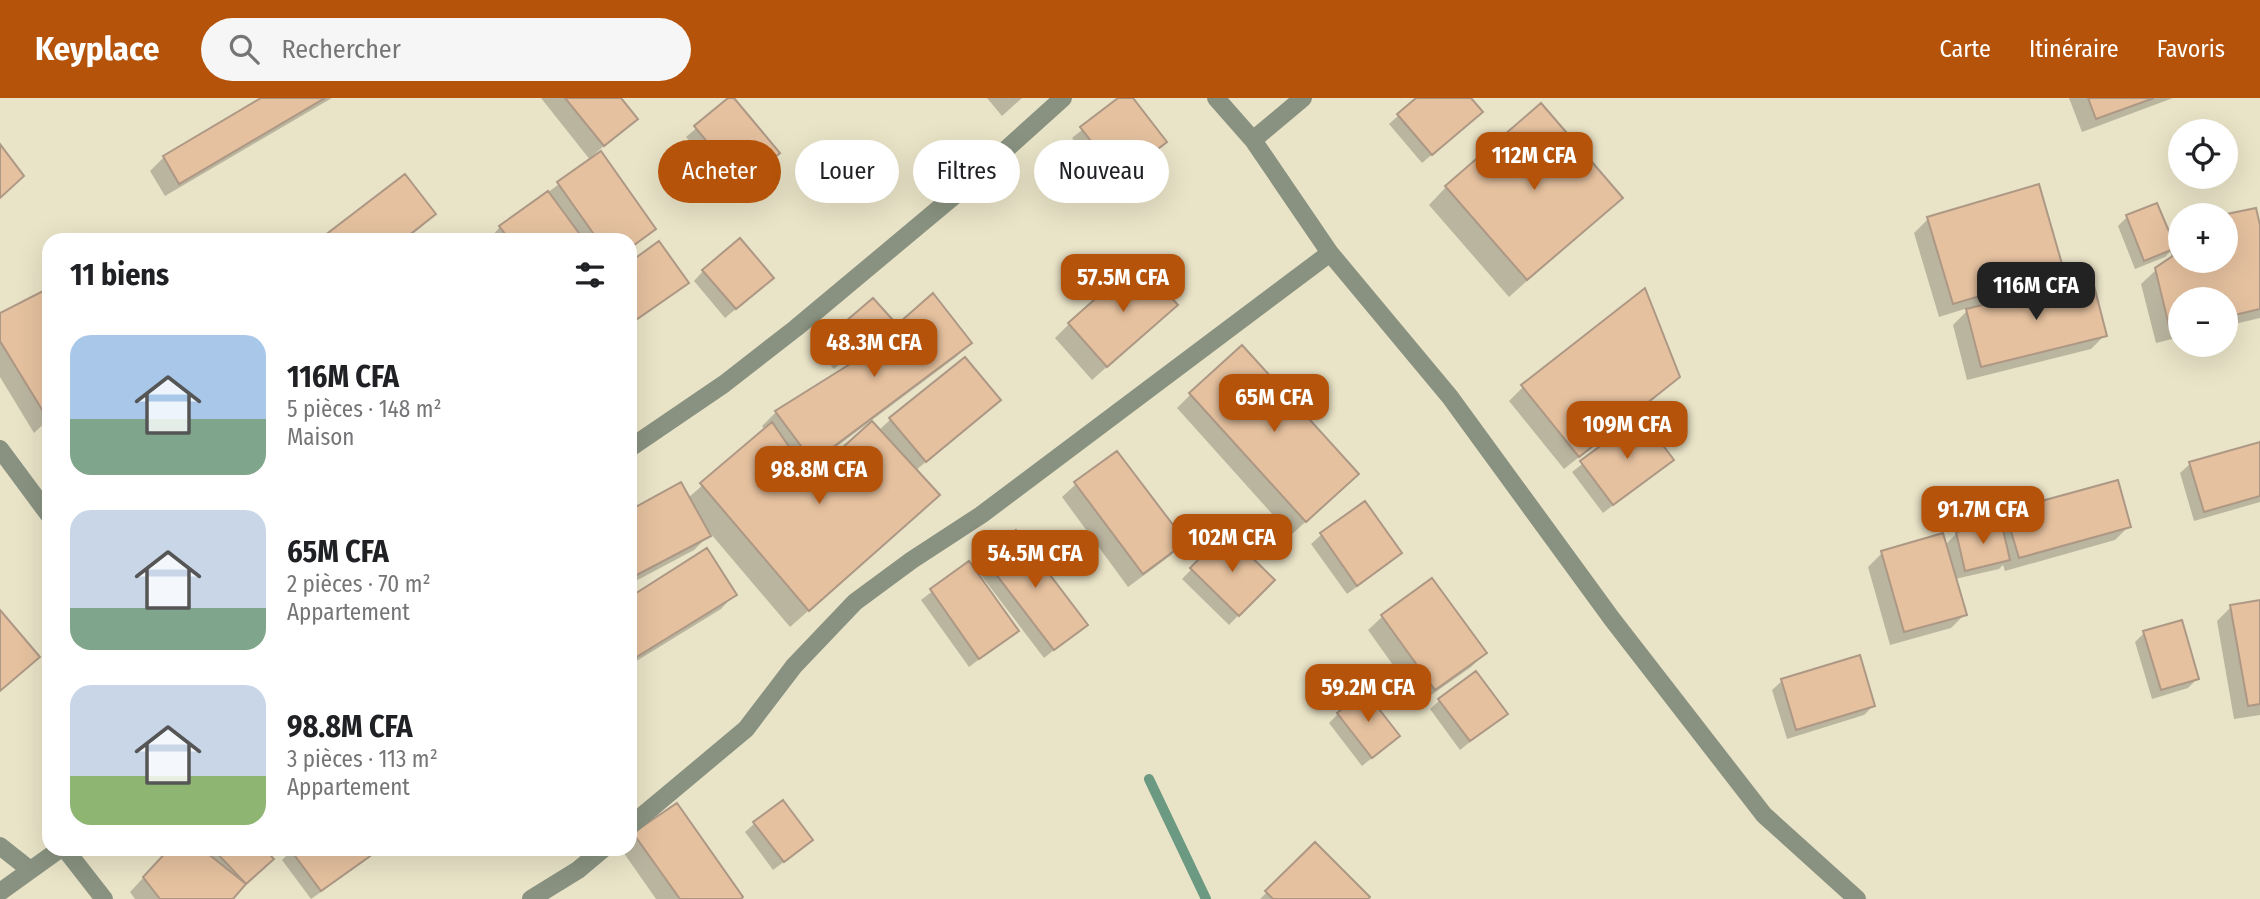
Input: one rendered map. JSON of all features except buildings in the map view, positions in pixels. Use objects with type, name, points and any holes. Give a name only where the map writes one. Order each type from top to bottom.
[{"type":"street","points":[[637,443],[724,384],[786,336],[960,191],[1063,98]]},
{"type":"street","points":[[1216,98],[1253,140],[1330,253],[1450,397],[1612,618],[1764,815],[1857,899]]},
{"type":"street","points":[[1253,140],[1303,98]]},
{"type":"street","points":[[637,820],[746,729],[794,666],[855,602],[981,514],[1330,253]]},
{"type":"street","points":[[0,449],[42,506]]},
{"type":"street","points":[[0,846],[29,869]]},
{"type":"street","points":[[0,892],[29,869],[51,856]]},
{"type":"street","points":[[69,856],[104,899]]},
{"type":"street","points":[[531,899],[578,870],[595,856]]},
{"type":"waterway","points":[[1149,779],[1206,899]]}]
